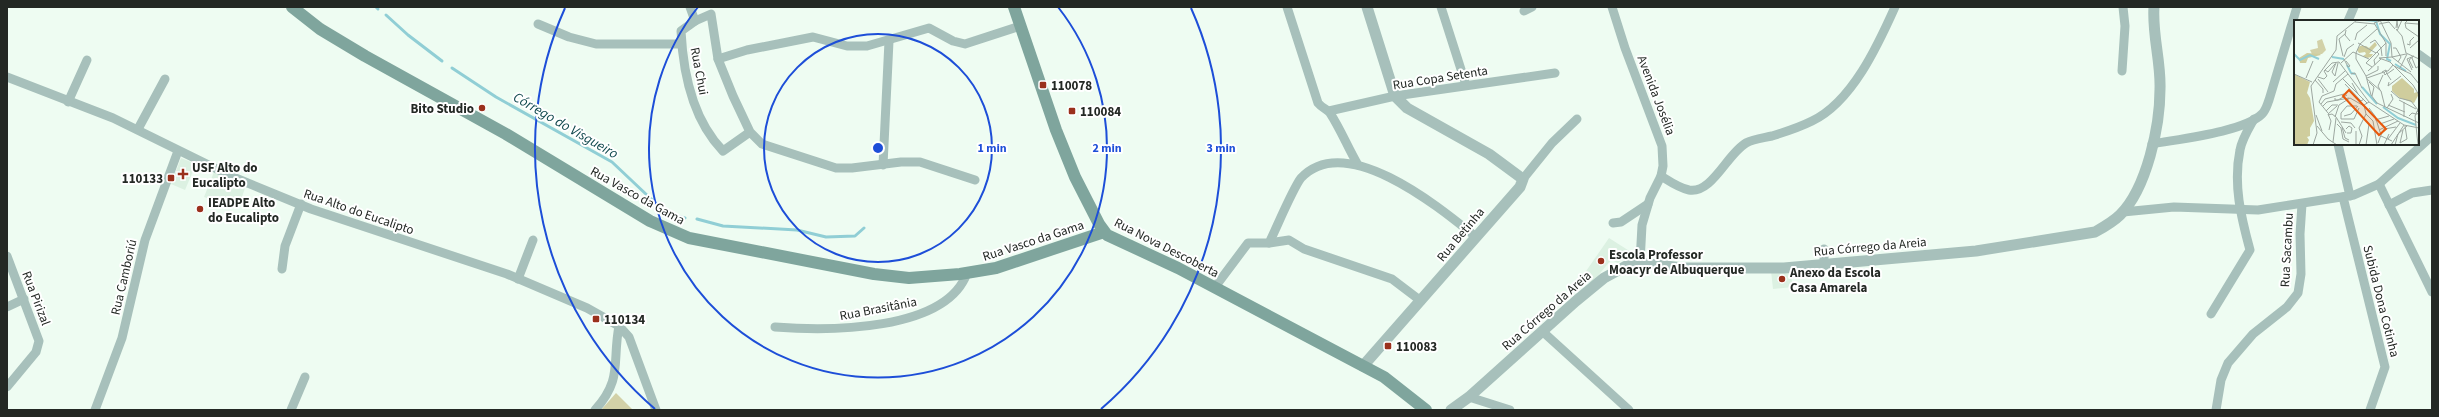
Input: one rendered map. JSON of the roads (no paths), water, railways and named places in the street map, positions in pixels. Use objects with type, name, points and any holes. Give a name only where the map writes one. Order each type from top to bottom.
[{"type":"main road","name":"Rua Vasco da Gama","points":[[292,7],[320,29],[359,53],[506,134],[650,221],[682,236],[909,278],[967,273],[996,268],[1104,232]]},
{"type":"main road","name":"Rua Nova Descoberta","points":[[1014,7],[1075,177],[1104,232],[1117,241],[1155,257],[1215,287],[1363,366],[1396,385],[1426,410]]},
{"type":"street","points":[[690,7],[695,21]]},
{"type":"street","points":[[1287,7],[1314,94],[1320,106],[1329,111],[1341,134],[1348,143],[1358,165]]},
{"type":"street","points":[[1367,7],[1395,96],[1407,108],[1488,154],[1523,179]]},
{"type":"street","points":[[1441,7],[1466,85]]},
{"type":"street","name":"Avenida Josélia","points":[[1612,7],[1624,48],[1662,146],[1663,166],[1661,176],[1648,204],[1642,225],[1640,263]]},
{"type":"street","points":[[1661,176],[1688,190],[1703,187],[1710,181],[1736,150],[1746,143],[1788,130],[1819,118],[1839,100],[1867,65],[1895,7]]},
{"type":"street","points":[[2122,71],[2124,26],[2123,7]]},
{"type":"street","name":"Rua Córrego da Areia","points":[[1451,410],[1469,397],[1542,331],[1604,278],[1626,266],[1640,263],[1674,267],[1757,269],[1976,251],[2095,232],[2114,220],[2123,212],[2134,196],[2144,174],[2152,144],[2160,89],[2153,26],[2154,7]]},
{"type":"street","points":[[2152,144],[2226,130],[2254,119],[2262,114],[2269,100],[2297,7]]},
{"type":"street","points":[[2350,20],[2354,7]]},
{"type":"street","name":"Rua Chui","points":[[718,59],[712,14],[695,21],[681,31],[682,44],[694,105],[712,138],[723,151],[750,132]]},
{"type":"street","points":[[538,24],[569,38],[596,44],[682,44]]},
{"type":"street","points":[[975,180],[920,162],[901,162],[883,165],[836,168],[767,146],[750,132],[718,59],[813,36],[858,47],[889,41],[929,28],[959,43],[965,44],[1020,26]]},
{"type":"street","points":[[883,165],[889,41]]},
{"type":"street","points":[[2419,55],[2432,64]]},
{"type":"street","points":[[68,102],[87,60]]},
{"type":"street","name":"Rua Copa Setenta","points":[[1329,111],[1395,96],[1555,73]]},
{"type":"street","name":"Rua Alto do Eucalipto","points":[[7,77],[138,129],[178,151],[233,177],[388,236],[518,279],[587,308],[619,326],[628,337],[656,410]]},
{"type":"street","points":[[138,129],[165,79]]},
{"type":"street","name":"Rua Betinha","points":[[1363,366],[1520,187],[1523,179],[1552,143],[1577,119]]},
{"type":"street","points":[[2211,314],[2250,250],[2239,210],[2240,148],[2254,119]]},
{"type":"street","points":[[2123,212],[2174,207],[2258,210],[2347,196],[2379,184],[2432,136]]},
{"type":"street","name":"Subida Dona Cotinha","points":[[2338,145],[2347,196],[2385,367],[2370,410]]},
{"type":"street","name":"Rua Camboriú","points":[[95,410],[122,338],[145,240],[178,151]]},
{"type":"street","points":[[1269,244],[1301,178],[1319,166],[1339,162],[1358,165],[1431,200],[1476,237]]},
{"type":"street","points":[[2379,184],[2432,292]]},
{"type":"street","points":[[2389,205],[2412,193],[2432,190]]},
{"type":"street","points":[[282,268],[285,246],[301,204]]},
{"type":"street","points":[[1613,223],[1621,222],[1648,204]]},
{"type":"street","name":"Rua Sacambu","points":[[2216,410],[2221,380],[2228,363],[2253,334],[2287,307],[2298,293],[2300,285],[2300,234],[2302,204]]},
{"type":"street","points":[[518,279],[533,240]]},
{"type":"street","points":[[1215,287],[1248,243],[1269,244],[1289,240],[1304,249],[1392,279],[1421,301]]},
{"type":"street","points":[[1824,249],[1824,264]]},
{"type":"street","name":"Rua Pirizal","points":[[7,256],[36,329],[39,347],[7,387]]},
{"type":"street","name":"Rua Brasitânia","points":[[775,327],[841,328],[918,314],[947,302],[961,286],[967,273]]},
{"type":"street","points":[[7,307],[24,299]]},
{"type":"street","points":[[595,410],[611,388],[616,377],[615,347],[619,326]]},
{"type":"street","points":[[1542,331],[1630,410]]},
{"type":"street","points":[[291,410],[305,377]]},
{"type":"street","points":[[1469,397],[1510,410]]},
{"type":"waterway","name":"Córrego do Visgueiro","points":[[386,15],[408,35],[442,61]]},
{"type":"waterway","name":"Córrego do Visgueiro","points":[[452,68],[496,97],[612,162],[667,214],[685,218]]},
{"type":"waterway","name":"Córrego do Visgueiro","points":[[697,219],[723,226],[797,230],[826,237],[855,236],[864,228]]},
{"type":"place","name":"110078","points":[[1043,85]]},
{"type":"place","name":"Bito Studio","points":[[482,108]]},
{"type":"place","name":"110084","points":[[1072,111]]},
{"type":"place","name":"USF Alto do Eucalipto","points":[[183,174]]},
{"type":"place","name":"110133","points":[[171,178]]},
{"type":"place","name":"IEADPE Alto do Eucalipto","points":[[200,209]]},
{"type":"place","name":"Escola Professor Moacyr de Albuquerque","points":[[1601,261]]},
{"type":"place","name":"Anexo da Escola Casa Amarela","points":[[1782,279]]},
{"type":"place","name":"110134","points":[[596,319]]},
{"type":"place","name":"110083","points":[[1388,346]]}]
